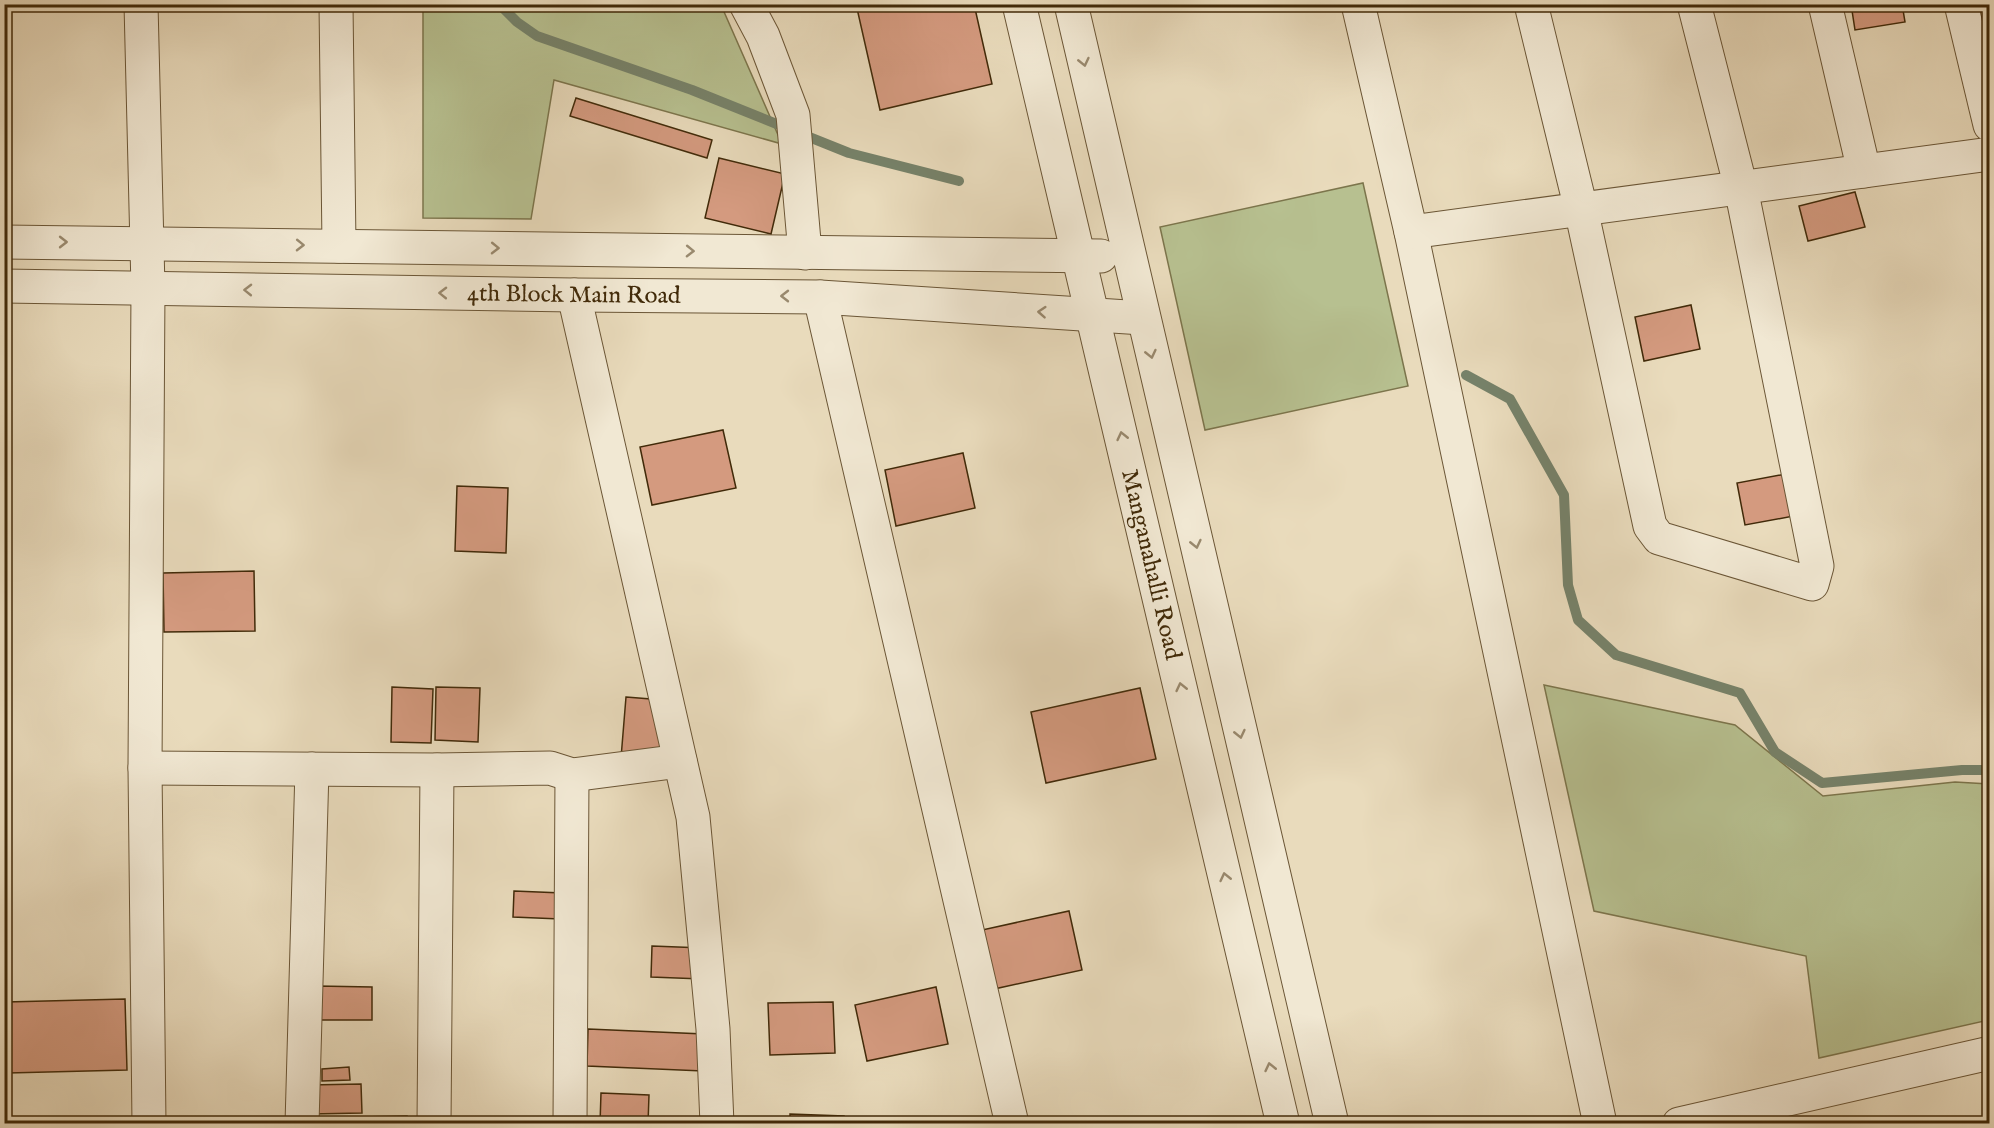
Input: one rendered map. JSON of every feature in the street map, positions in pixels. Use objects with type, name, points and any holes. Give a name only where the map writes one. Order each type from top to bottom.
[{"type":"street","points":[[141,4],[148,288],[146,768],[149,1124]]},
{"type":"street","points":[[336,4],[339,246]]},
{"type":"street","points":[[746,4],[763,36],[793,115],[805,253]]},
{"type":"street","name":"Manganahalli Road","points":[[1020,4],[1283,1124]]},
{"type":"street","name":"Manganahalli Road","points":[[1071,4],[1332,1124]]},
{"type":"street","points":[[1358,4],[1411,232],[1599,1124]]},
{"type":"street","points":[[1532,4],[1581,209],[1650,526],[1659,538],[1812,584],[1817,566],[1741,188],[1694,4]]},
{"type":"street","points":[[1825,4],[1864,171]]},
{"type":"street","points":[[1961,4],[1989,125]]},
{"type":"street","points":[[1411,232],[1989,154]]},
{"type":"street","name":"4th Block Main Road","points":[[4,242],[1128,256]]},
{"type":"street","name":"4th Block Main Road","points":[[4,286],[820,297],[1143,318]]},
{"type":"street","points":[[574,295],[693,817],[713,1029],[717,1124]]},
{"type":"street","points":[[820,297],[1011,1124]]},
{"type":"street","points":[[146,768],[437,770],[550,768],[572,774],[680,761]]},
{"type":"street","points":[[302,1124],[312,769]]},
{"type":"street","points":[[434,1124],[437,770]]},
{"type":"street","points":[[570,1124],[572,774]]},
{"type":"street","points":[[1679,1124],[1989,1053]]},
{"type":"green space","points":[[423,5],[721,5],[782,144],[554,80],[531,219],[423,218]]},
{"type":"green space","points":[[1363,183],[1408,386],[1205,430],[1160,227]]},
{"type":"green space","points":[[1544,685],[1735,725],[1823,796],[1955,782],[1989,784],[1989,1020],[1819,1058],[1806,956],[1594,911]]},
{"type":"building","points":[[856,4],[974,4],[992,84],[880,110]]},
{"type":"building","points":[[1755,4],[1799,4],[1798,7]]},
{"type":"building","points":[[1851,4],[1902,4],[1905,22],[1855,30]]},
{"type":"building","points":[[576,98],[712,140],[707,158],[570,116]]},
{"type":"building","points":[[719,158],[785,174],[771,234],[705,218]]},
{"type":"building","points":[[1855,192],[1865,227],[1808,241],[1799,206]]},
{"type":"building","points":[[1691,305],[1700,349],[1644,361],[1635,317]]},
{"type":"building","points":[[723,430],[736,488],[652,505],[640,447]]},
{"type":"building","points":[[963,453],[975,508],[896,526],[885,470]]},
{"type":"building","points":[[1791,473],[1799,515],[1745,525],[1737,483]]},
{"type":"building","points":[[457,486],[508,488],[506,553],[455,551]]},
{"type":"building","points":[[254,571],[255,631],[164,632],[163,573]]},
{"type":"building","points":[[392,687],[433,689],[431,743],[391,742]]},
{"type":"building","points":[[436,687],[480,688],[478,742],[435,740]]},
{"type":"building","points":[[1140,688],[1156,759],[1046,783],[1031,712]]},
{"type":"building","points":[[626,697],[663,700],[660,760],[621,758]]},
{"type":"building","points":[[514,891],[562,893],[560,919],[513,917]]},
{"type":"building","points":[[1069,911],[1082,970],[994,989],[982,930]]},
{"type":"building","points":[[652,946],[703,948],[702,979],[651,977]]},
{"type":"building","points":[[317,986],[372,987],[372,1020],[317,1020]]},
{"type":"building","points":[[936,987],[948,1044],[867,1061],[855,1005]]},
{"type":"building","points":[[125,999],[127,1070],[8,1073],[6,1002]]},
{"type":"building","points":[[833,1002],[835,1053],[770,1055],[768,1003]]},
{"type":"building","points":[[588,1029],[704,1034],[703,1071],[587,1066]]},
{"type":"building","points":[[349,1067],[350,1080],[322,1081],[322,1069]]},
{"type":"building","points":[[361,1084],[362,1113],[310,1114],[309,1085]]},
{"type":"building","points":[[601,1093],[649,1095],[648,1124],[600,1124]]},
{"type":"building","points":[[790,1114],[844,1116],[844,1124],[790,1124]]},
{"type":"building","points":[[407,1116],[407,1124],[360,1124],[360,1117]]},
{"type":"building","points":[[661,1121],[709,1123],[709,1124],[661,1124]]},
{"type":"waterway","points":[[499,4],[517,22],[537,36],[692,90],[849,153],[959,181]]},
{"type":"waterway","points":[[1466,375],[1510,399],[1564,495],[1568,585],[1578,620],[1616,655],[1740,693],[1775,752],[1822,783],[1962,770],[1990,770]]}]
